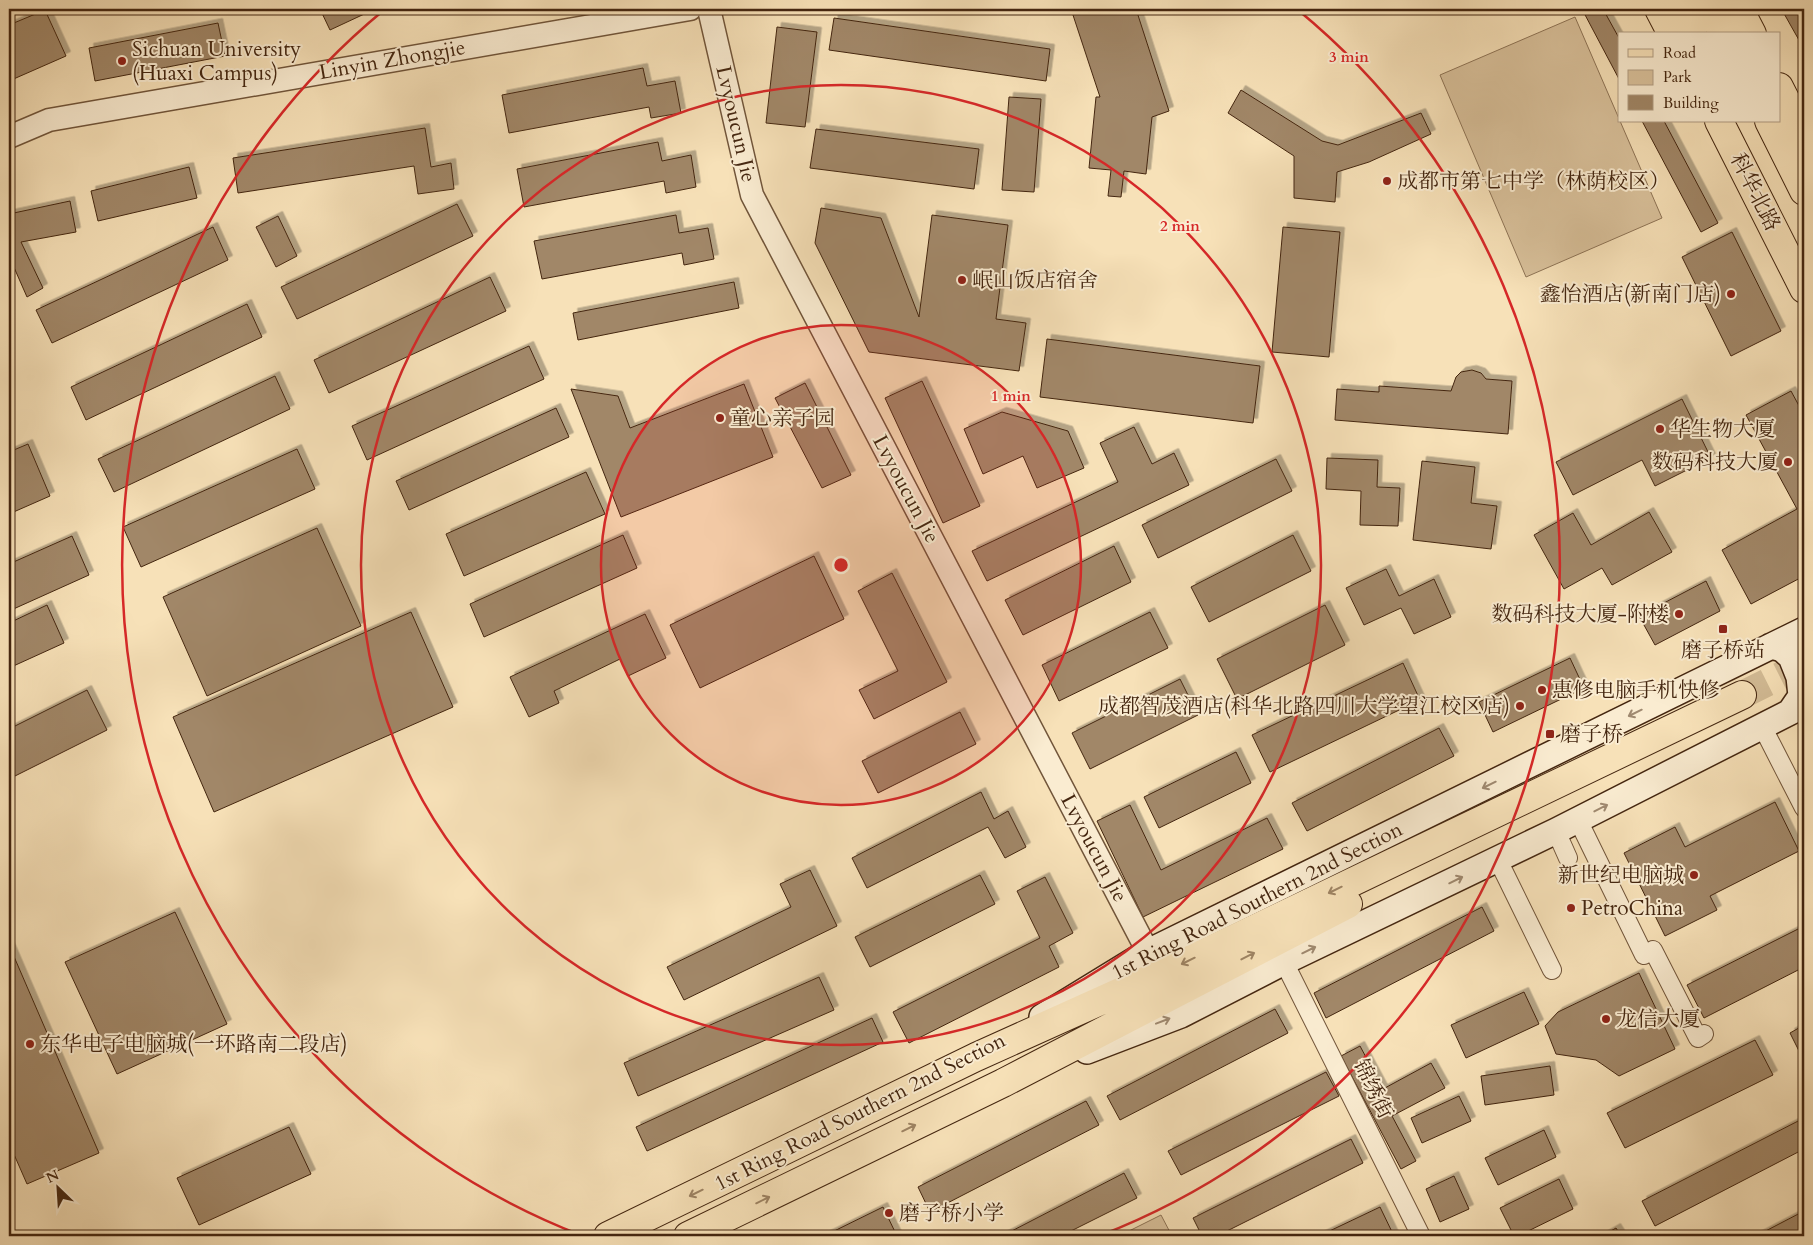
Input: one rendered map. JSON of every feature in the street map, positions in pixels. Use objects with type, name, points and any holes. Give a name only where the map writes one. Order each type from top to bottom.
[{"type":"main road","points":[[1659,9],[1671,32]]},
{"type":"main road","points":[[1680,9],[1692,32]]},
{"type":"main road","points":[[1711,9],[1723,32]]},
{"type":"main road","points":[[1740,9],[1751,32]]},
{"type":"main road","points":[[1780,89],[1804,136]]},
{"type":"main road","name":"科华北路","points":[[1720,122],[1804,289]]},
{"type":"main road","points":[[1739,122],[1804,248]]},
{"type":"main road","points":[[1770,122],[1804,191]]},
{"type":"main road","name":"1st Ring Road Southern 2nd Section","points":[[608,1236],[976,1057],[1148,952],[1804,630]]},
{"type":"main road","points":[[1771,646],[1782,649],[1791,657],[1799,677],[1800,696],[1797,709]]},
{"type":"main road","name":"1st Ring Road Southern 2nd Section","points":[[688,1236],[1003,1083],[1181,1015],[1284,962],[1498,860],[1567,825],[1751,710],[1797,709]]},
{"type":"main road","points":[[976,1057],[1751,710]]},
{"type":"main road","points":[[1003,1083],[1391,882],[1751,710]]},
{"type":"street","name":"Linyin Zhongjie","points":[[9,137],[49,120],[690,9]]},
{"type":"street","name":"Lvyoucun Jie","points":[[710,9],[752,195],[1148,952]]},
{"type":"street","points":[[1751,710],[1804,808]]},
{"type":"street","points":[[1567,825],[1568,858]]},
{"type":"street","points":[[1567,825],[1644,955],[1653,950],[1698,1038],[1704,1034]]},
{"type":"street","points":[[1498,860],[1552,970]]},
{"type":"street","name":"锦绣街","points":[[1284,962],[1421,1236]]},
{"type":"green space","points":[[1575,17],[1618,116],[1618,122],[1620,122],[1662,218],[1526,277],[1440,75]]},
{"type":"green space","points":[[1161,1215],[1172,1236],[1119,1236]]},
{"type":"building","points":[[320,9],[375,9],[330,30]]},
{"type":"building","points":[[1071,9],[1136,9],[1169,111],[1152,117],[1146,174],[1124,171],[1121,197],[1108,196],[1111,170],[1089,168],[1096,97],[1100,97]]},
{"type":"building","points":[[1587,9],[1603,9],[1618,36],[1618,77],[1583,11]]},
{"type":"building","points":[[1804,9],[1804,49],[1782,10]]},
{"type":"building","points":[[45,10],[66,56],[9,81],[9,25]]},
{"type":"building","points":[[834,18],[1050,49],[1046,81],[829,50]]},
{"type":"building","points":[[218,23],[225,56],[95,81],[89,48]]},
{"type":"building","points":[[777,27],[817,32],[805,127],[766,123]]},
{"type":"building","points":[[643,68],[647,86],[675,81],[681,113],[651,118],[649,107],[509,133],[502,95]]},
{"type":"building","points":[[1241,90],[1322,141],[1338,145],[1421,113],[1431,134],[1369,162],[1337,172],[1335,202],[1294,198],[1294,156],[1228,113]]},
{"type":"building","points":[[1009,97],[1041,99],[1034,192],[1002,190]]},
{"type":"building","points":[[1643,122],[1665,122],[1718,223],[1701,232]]},
{"type":"building","points":[[425,128],[431,167],[451,163],[454,189],[418,194],[414,166],[238,193],[233,158]]},
{"type":"building","points":[[816,129],[979,149],[974,189],[810,168]]},
{"type":"building","points":[[658,142],[662,161],[691,155],[696,187],[666,193],[664,181],[524,207],[517,169]]},
{"type":"building","points":[[189,167],[197,198],[98,221],[91,191]]},
{"type":"building","points":[[70,201],[76,232],[21,242],[43,288],[27,297],[9,256],[9,214]]},
{"type":"building","points":[[457,204],[473,236],[297,319],[281,287]]},
{"type":"building","name":"岷山饭店宿舍","points":[[821,208],[881,218],[919,317],[932,215],[1008,225],[996,319],[1026,323],[1019,371],[869,352],[815,243]]},
{"type":"building","points":[[676,215],[679,233],[708,228],[714,259],[684,265],[682,253],[542,279],[534,241]]},
{"type":"building","points":[[278,216],[297,256],[276,267],[256,227]]},
{"type":"building","points":[[213,227],[228,260],[52,343],[36,310]]},
{"type":"building","points":[[1283,227],[1340,232],[1329,357],[1272,352]]},
{"type":"building","name":"鑫怡酒店(新南门店)","points":[[1732,232],[1781,331],[1731,356],[1682,257]]},
{"type":"building","points":[[490,277],[506,311],[329,393],[314,360]]},
{"type":"building","points":[[734,282],[739,308],[578,340],[573,313]]},
{"type":"building","points":[[247,304],[262,337],[86,420],[71,387]]},
{"type":"building","points":[[1047,339],[1260,366],[1253,423],[1040,397]]},
{"type":"building","points":[[529,346],[544,379],[367,460],[352,426]]},
{"type":"building","points":[[1472,370],[1481,373],[1486,379],[1512,381],[1508,434],[1335,420],[1337,389],[1379,392],[1379,386],[1451,391],[1456,377],[1461,372]]},
{"type":"building","points":[[275,376],[290,409],[114,492],[98,459]]},
{"type":"building","points":[[922,381],[980,506],[943,523],[885,398]]},
{"type":"building","points":[[805,383],[851,475],[822,488],[775,398]]},
{"type":"building","points":[[744,384],[773,457],[621,517],[571,389],[618,396],[630,428]]},
{"type":"building","name":"数码科技大厦","points":[[1791,391],[1804,415],[1804,576],[1751,604],[1722,550],[1797,509],[1746,415]]},
{"type":"building","name":"华生物大厦","points":[[1682,399],[1711,458],[1655,486],[1642,460],[1573,495],[1556,462]]},
{"type":"building","points":[[556,408],[569,437],[409,510],[396,481]]},
{"type":"building","points":[[1002,412],[1068,431],[1084,468],[1037,488],[1023,456],[983,474],[964,429]]},
{"type":"building","points":[[1134,427],[1152,464],[1174,453],[1189,485],[987,581],[972,551],[1118,482],[1100,443]]},
{"type":"building","points":[[28,444],[50,496],[9,514],[9,452]]},
{"type":"building","points":[[297,449],[315,489],[141,567],[123,527]]},
{"type":"building","points":[[1327,458],[1378,460],[1377,487],[1400,488],[1398,526],[1360,525],[1361,491],[1326,489]]},
{"type":"building","points":[[1276,459],[1292,491],[1158,558],[1142,525]]},
{"type":"building","points":[[1422,461],[1475,467],[1471,503],[1497,506],[1491,549],[1413,540]]},
{"type":"building","points":[[586,472],[605,514],[464,576],[446,534]]},
{"type":"building","points":[[1649,512],[1672,552],[1612,585],[1602,568],[1564,589],[1534,535],[1573,513],[1591,545]]},
{"type":"building","points":[[317,528],[361,626],[207,696],[163,597]]},
{"type":"building","points":[[623,535],[637,568],[484,637],[470,604]]},
{"type":"building","points":[[1293,535],[1311,571],[1209,622],[1191,587]]},
{"type":"building","points":[[72,536],[89,575],[9,611],[9,564]]},
{"type":"building","points":[[1114,546],[1131,582],[1023,635],[1005,600]]},
{"type":"building","points":[[814,556],[844,619],[700,688],[670,625]]},
{"type":"building","points":[[1386,569],[1399,596],[1434,579],[1451,617],[1414,634],[1401,608],[1364,625],[1346,588]]},
{"type":"building","points":[[892,573],[947,682],[874,719],[859,690],[898,671],[858,591]]},
{"type":"building","name":"数码科技大厦-附楼","points":[[1706,581],[1720,611],[1655,645],[1639,616]]},
{"type":"building","points":[[47,605],[64,643],[9,668],[9,623]]},
{"type":"building","points":[[1325,605],[1345,645],[1237,699],[1217,659]]},
{"type":"building","points":[[411,612],[453,707],[214,812],[173,717]]},
{"type":"building","points":[[1150,612],[1168,648],[1059,701],[1042,665]]},
{"type":"building","points":[[645,614],[666,658],[628,676],[620,659],[554,691],[559,703],[529,717],[510,677]]},
{"type":"building","points":[[1570,658],[1584,688],[1493,732],[1479,702]]},
{"type":"building","points":[[1403,663],[1420,700],[1270,772],[1252,735]]},
{"type":"building","points":[[1180,679],[1198,715],[1090,769],[1072,733]]},
{"type":"building","points":[[87,690],[107,730],[9,779],[9,729]]},
{"type":"building","points":[[960,712],[976,744],[878,793],[862,761]]},
{"type":"building","points":[[1439,728],[1454,756],[1307,831],[1292,803]]},
{"type":"building","points":[[1236,752],[1251,783],[1159,828],[1144,797]]},
{"type":"building","points":[[981,792],[994,819],[1008,811],[1026,847],[1005,858],[988,827],[867,888],[852,858]]},
{"type":"building","name":"新世纪电脑城","points":[[1775,802],[1799,851],[1710,896],[1717,910],[1665,936],[1624,853],[1675,827],[1685,847]]},
{"type":"building","points":[[1130,805],[1161,870],[1267,818],[1283,849],[1143,917],[1097,821]]},
{"type":"building","points":[[810,870],[837,926],[684,1000],[667,967],[791,907],[780,884]]},
{"type":"building","points":[[980,875],[995,904],[870,967],[855,937]]},
{"type":"building","points":[[1045,877],[1073,933],[1049,946],[1059,967],[909,1043],[893,1012],[1040,938],[1017,891]]},
{"type":"building","points":[[1482,907],[1494,931],[1326,1018],[1314,993]]},
{"type":"building","points":[[175,912],[227,1024],[117,1074],[65,962]]},
{"type":"building","points":[[1804,926],[1804,967],[1704,1018],[1687,985]]},
{"type":"building","name":"东华电子电脑城(一环路南二段店)","points":[[9,945],[99,1153],[27,1184],[9,1143]]},
{"type":"building","name":"龙信大厦","points":[[1639,973],[1675,1049],[1619,1076],[1596,1060],[1556,1054],[1545,1026],[1558,1012]]},
{"type":"building","points":[[819,977],[834,1010],[638,1096],[624,1063]]},
{"type":"building","points":[[1524,992],[1539,1024],[1466,1058],[1451,1025]]},
{"type":"building","points":[[1275,1009],[1288,1033],[1120,1120],[1107,1096]]},
{"type":"building","points":[[872,1018],[883,1042],[647,1151],[636,1127]]},
{"type":"building","points":[[1804,1025],[1804,1061],[1790,1033]]},
{"type":"building","points":[[1755,1040],[1773,1075],[1625,1148],[1607,1113]]},
{"type":"building","points":[[1360,1046],[1383,1089],[1431,1063],[1445,1088],[1392,1116],[1416,1161],[1401,1169],[1341,1056]]},
{"type":"building","points":[[1550,1066],[1554,1095],[1485,1105],[1481,1076]]},
{"type":"building","points":[[1326,1072],[1339,1096],[1181,1175],[1168,1151]]},
{"type":"building","points":[[1459,1096],[1471,1121],[1422,1143],[1411,1118]]},
{"type":"building","points":[[1086,1101],[1099,1125],[930,1212],[918,1187]]},
{"type":"building","points":[[1804,1118],[1804,1149],[1655,1226],[1642,1201]]},
{"type":"building","points":[[289,1127],[311,1174],[199,1225],[177,1178]]},
{"type":"building","points":[[1544,1130],[1556,1157],[1498,1185],[1485,1158]]},
{"type":"building","points":[[1351,1139],[1363,1163],[1217,1236],[1202,1236],[1193,1218]]},
{"type":"building","points":[[1124,1173],[1137,1198],[1061,1236],[1002,1236]]},
{"type":"building","points":[[1454,1176],[1469,1209],[1440,1222],[1426,1189]]},
{"type":"building","points":[[1559,1179],[1573,1209],[1518,1236],[1514,1236],[1500,1208]]},
{"type":"building","points":[[883,1207],[897,1236],[824,1236]]},
{"type":"building","points":[[1380,1207],[1394,1236],[1319,1236]]},
{"type":"building","points":[[1804,1211],[1804,1236],[1756,1236]]},
{"type":"building","points":[[1616,1228],[1621,1236],[1602,1236]]},
{"type":"tunnel","points":[[1742,695],[1804,664]]},
{"type":"place","name":"Sichuan University (Huaxi Campus)","points":[[122,61]]},
{"type":"place","name":"成都市第七中学（林荫校区）","points":[[1387,181]]},
{"type":"place","name":"岷山饭店宿舍","points":[[962,280]]},
{"type":"place","name":"鑫怡酒店(新南门店)","points":[[1731,294]]},
{"type":"place","name":"童心亲子园","points":[[720,418]]},
{"type":"place","name":"华生物大厦","points":[[1660,429]]},
{"type":"place","name":"数码科技大厦","points":[[1788,462]]},
{"type":"place","name":"数码科技大厦-附楼","points":[[1679,614]]},
{"type":"place","name":"磨子桥站","points":[[1723,629]]},
{"type":"place","name":"惠修电脑手机快修","points":[[1542,690]]},
{"type":"place","name":"成都智茂酒店(科华北路四川大学望江校区店)","points":[[1520,706]]},
{"type":"place","name":"磨子桥","points":[[1550,734]]},
{"type":"place","name":"新世纪电脑城","points":[[1694,875]]},
{"type":"place","name":"PetroChina","points":[[1571,908]]},
{"type":"place","name":"龙信大厦","points":[[1606,1019]]},
{"type":"place","name":"东华电子电脑城(一环路南二段店)","points":[[30,1044]]},
{"type":"place","name":"磨子桥小学","points":[[889,1213]]}]
